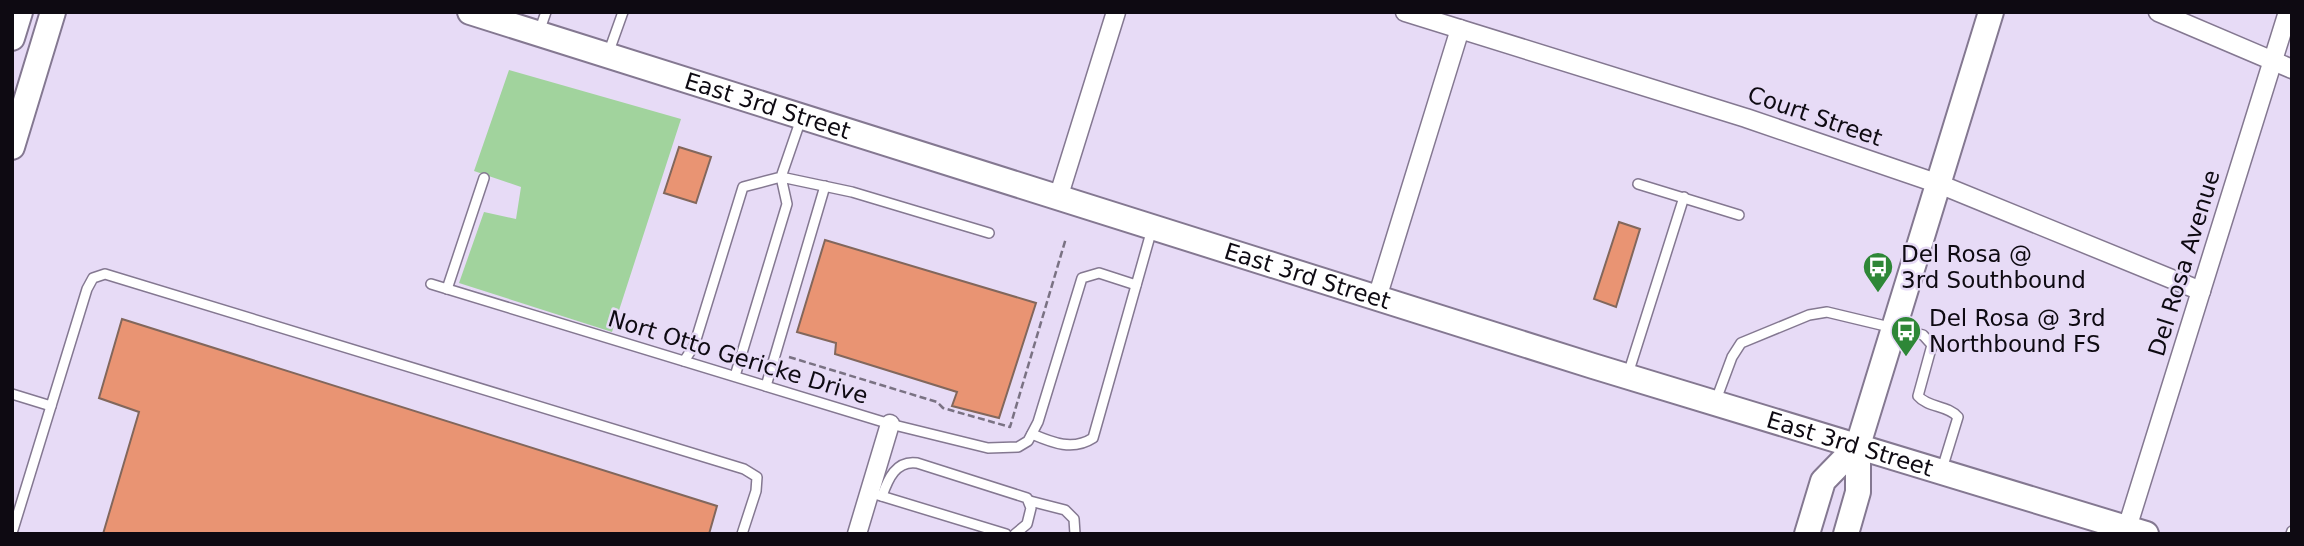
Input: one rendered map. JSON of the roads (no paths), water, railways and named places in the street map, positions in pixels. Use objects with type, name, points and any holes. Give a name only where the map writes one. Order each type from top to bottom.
[{"type":"main road","points":[[12,38],[20,12]]},
{"type":"main road","points":[[12,147],[53,12]]},
{"type":"main road","name":"East 3rd Street","points":[[470,12],[542,23],[607,56],[1628,376],[1858,444],[2132,532]]},
{"type":"main road","points":[[1846,534],[1858,492],[1858,444],[1991,12]]},
{"type":"main road","points":[[1807,534],[1823,481],[1858,444]]},
{"type":"street","points":[[1058,198],[1116,12]]},
{"type":"street","name":"Court Street","points":[[1405,12],[1746,118],[1939,184],[2201,291]]},
{"type":"street","points":[[2158,12],[2292,69]]},
{"type":"street","name":"Del Rosa Avenue","points":[[2132,532],[2201,291],[2288,12]]},
{"type":"street","points":[[1377,298],[1460,29]]},
{"type":"street","points":[[857,534],[876,494],[890,424]]},
{"type":"lane","points":[[607,56],[623,12]]},
{"type":"lane","points":[[735,376],[788,204],[781,177],[802,117]]},
{"type":"lane","points":[[684,361],[694,346],[743,187],[781,177],[825,186],[989,233]]},
{"type":"lane","points":[[447,289],[484,178]]},
{"type":"lane","points":[[1638,184],[1739,215]]},
{"type":"lane","points":[[766,386],[825,186]]},
{"type":"lane","points":[[1628,376],[1684,197]]},
{"type":"lane","points":[[1136,285],[1099,273],[1082,278],[1032,434],[1055,444],[1082,445],[1093,438],[1153,228]]},
{"type":"lane","points":[[12,533],[87,289],[93,278],[105,274],[744,469],[757,477],[756,491],[742,534]]},
{"type":"lane","name":"Nort Otto Gericke Drive","points":[[431,284],[890,424],[988,448],[1018,447],[1028,441],[1032,434]]},
{"type":"lane","points":[[1716,402],[1732,357],[1741,343],[1809,315],[1827,312],[1923,335],[1932,345],[1918,396],[1920,400],[1952,411],[1958,417],[1941,470]]},
{"type":"lane","points":[[12,394],[51,405]]},
{"type":"lane","points":[[1006,534],[876,494],[897,467],[911,462],[1065,510],[1074,519],[1075,534]]},
{"type":"lane","points":[[1019,533],[1027,524],[1031,513],[1030,501]]},
{"type":"place","name":"Del Rosa @ 3rd Southbound","points":[[1878,294]]},
{"type":"place","name":"Del Rosa @ 3rd Northbound FS","points":[[1906,358]]}]
